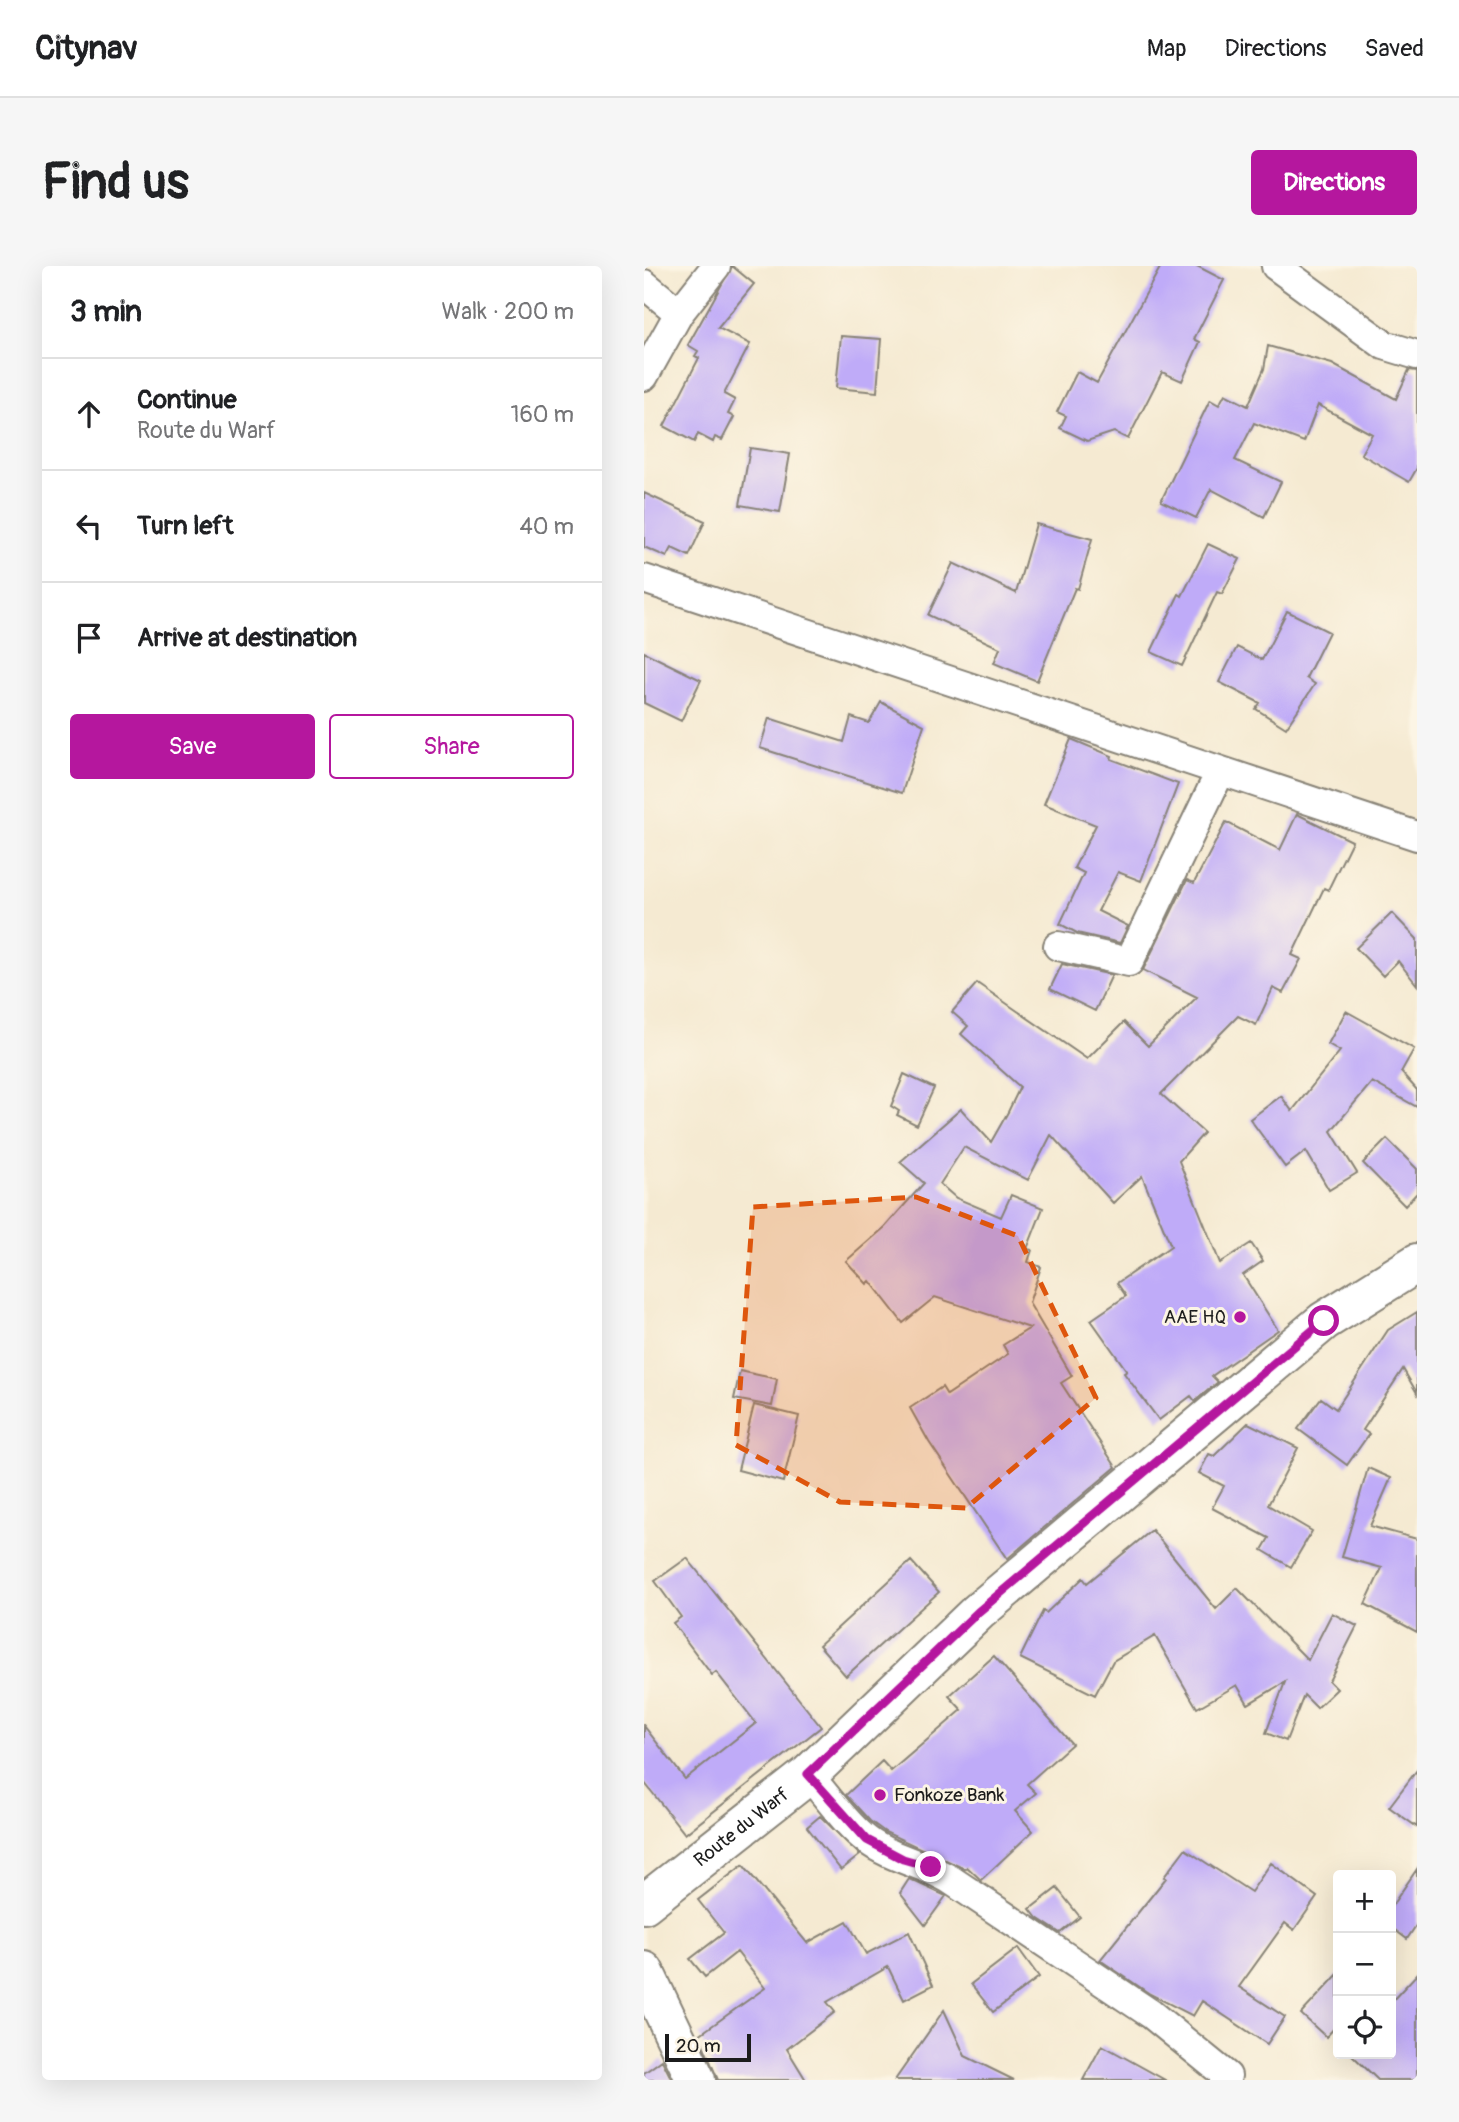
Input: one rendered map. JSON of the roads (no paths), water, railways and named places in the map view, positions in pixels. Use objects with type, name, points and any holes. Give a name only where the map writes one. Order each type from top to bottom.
[{"type":"main road","name":"Route du Warf","points":[[644,1904],[808,1774],[978,1612],[1313,1330],[1417,1264]]},
{"type":"main road","points":[[644,1971],[696,2080]]},
{"type":"street","points":[[644,376],[679,313],[716,266]]},
{"type":"street","points":[[1276,266],[1384,345],[1417,355]]},
{"type":"street","points":[[644,284],[679,313]]},
{"type":"street","points":[[644,579],[1044,708],[1220,772],[1417,835]]},
{"type":"street","points":[[1058,946],[1129,962],[1220,772]]},
{"type":"street","points":[[808,1774],[867,1840],[903,1859],[931,1867],[951,1880],[1150,2014],[1227,2076],[1224,2080]]},
{"type":"place","name":"AAE HQ","points":[[1240,1317]]},
{"type":"place","name":"Fonkoze Bank","points":[[880,1795]]}]
